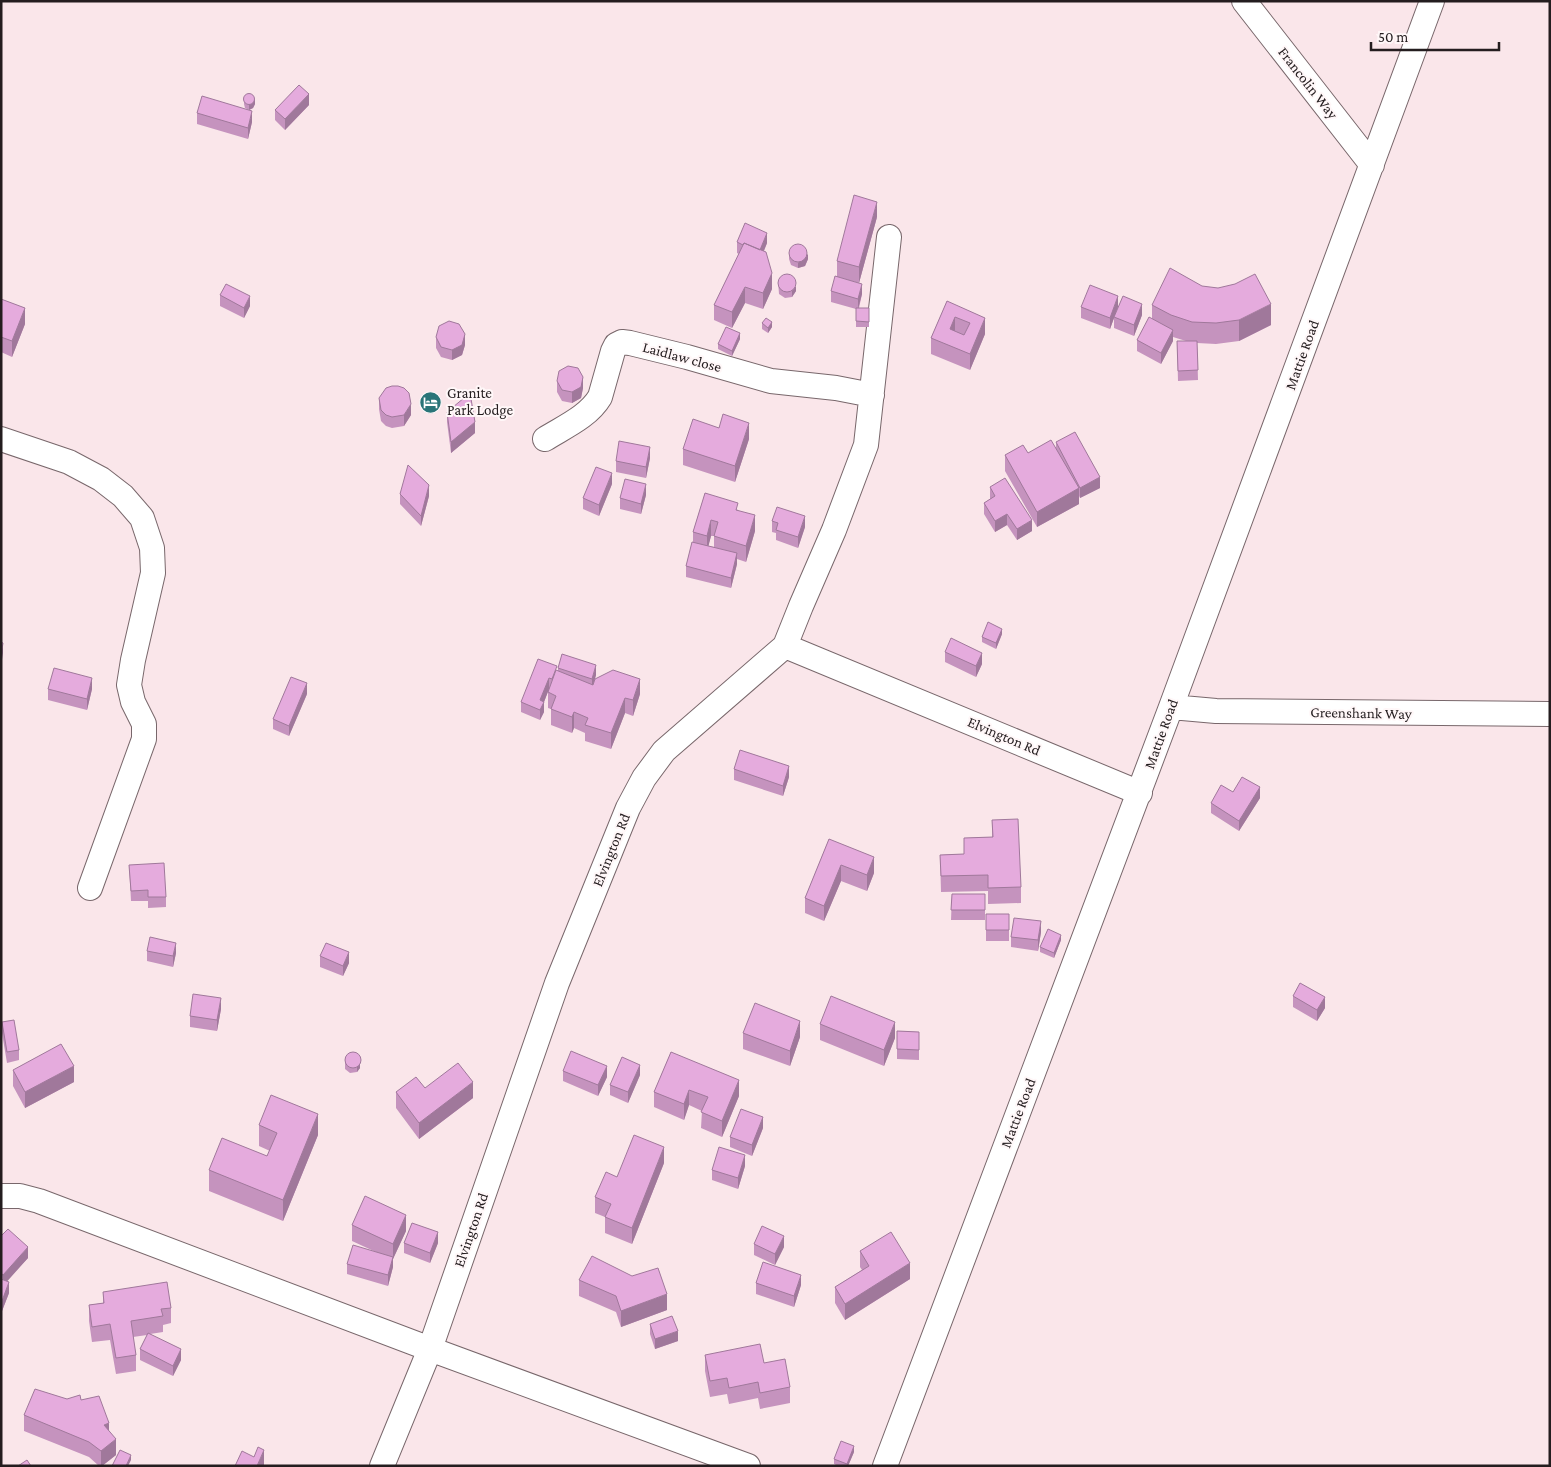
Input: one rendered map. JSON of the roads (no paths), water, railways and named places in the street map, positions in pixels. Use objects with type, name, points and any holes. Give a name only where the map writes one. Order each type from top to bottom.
[{"type":"street","name":"Francolin Way","points":[[1244,1],[1372,165]]},
{"type":"street","name":"Mattie Road","points":[[885,1466],[1172,708],[1432,1]]},
{"type":"street","points":[[785,646],[854,480],[866,445],[889,237]]},
{"type":"street","name":"Laidlaw close","points":[[545,439],[582,417],[596,404],[600,397],[613,351],[616,345],[622,342],[687,357],[771,382],[836,388],[872,395]]},
{"type":"street","points":[[1,440],[69,462],[101,479],[123,496],[142,518],[152,548],[153,573],[129,685],[133,702],[144,724],[144,739],[90,888]]},
{"type":"street","name":"Elvington Rd","points":[[382,1466],[430,1349],[556,983],[628,808],[644,778],[664,751],[785,646],[1140,793]]},
{"type":"street","name":"Greenshank Way","points":[[1172,708],[1216,711],[1550,714]]},
{"type":"street","points":[[1,1196],[20,1196],[39,1201],[430,1349],[748,1466]]},
{"type":"place","name":"Granite Park Lodge","points":[[431,402]]}]
